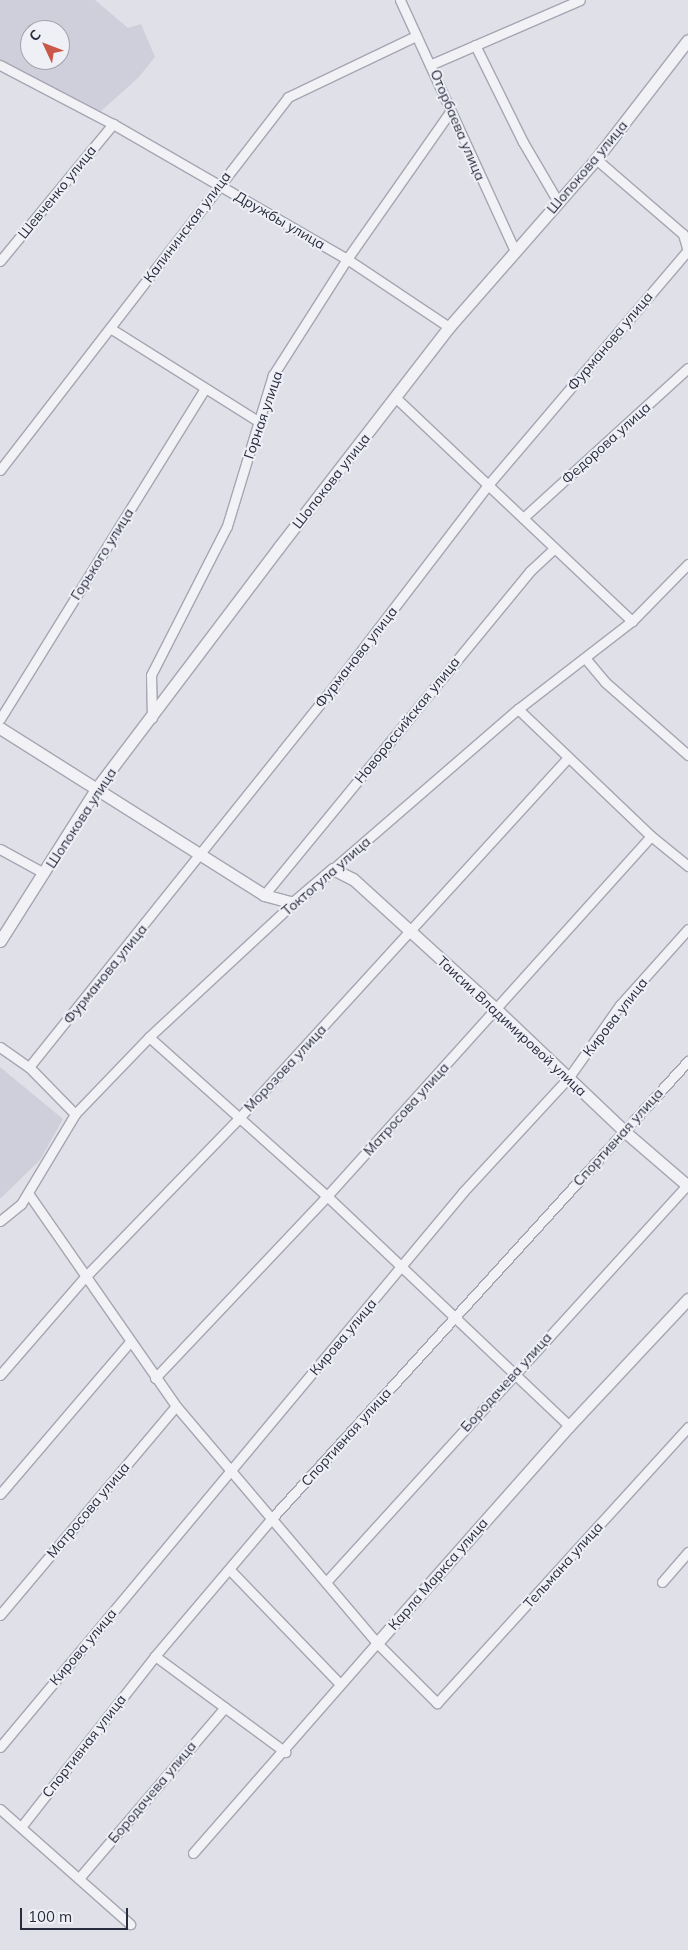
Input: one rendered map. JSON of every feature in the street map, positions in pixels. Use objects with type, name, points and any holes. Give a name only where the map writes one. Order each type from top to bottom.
[{"type":"street","name":"Оторбаева улица","points":[[400,0],[416,36],[432,64],[450,112],[515,251]]},
{"type":"street","points":[[432,64],[580,0]]},
{"type":"street","name":"Калининская улица","points":[[0,470],[218,184],[288,97],[416,36]]},
{"type":"street","name":"Шопокова улица","points":[[1,935],[44,873],[96,789],[152,718],[279,547],[449,327],[596,159],[688,40]]},
{"type":"street","points":[[475,45],[523,142],[558,202]]},
{"type":"street","name":"Дружбы улица","points":[[0,65],[113,124],[347,259],[449,327]]},
{"type":"street","name":"Горная улица","points":[[152,718],[151,676],[227,526],[273,375],[347,259],[450,112]]},
{"type":"street","name":"Шевченко улица","points":[[0,261],[113,124]]},
{"type":"street","points":[[596,159],[683,234],[688,251]]},
{"type":"street","name":"Фурманова улица","points":[[29,1067],[200,855],[488,485],[688,251]]},
{"type":"street","points":[[110,328],[204,390],[259,422]]},
{"type":"street","name":"Федорова улица","points":[[524,518],[688,368]]},
{"type":"street","name":"Горького улица","points":[[0,719],[204,390]]},
{"type":"street","points":[[396,398],[632,621]]},
{"type":"street","name":"Новороссийская улица","points":[[264,895],[530,571],[554,549]]},
{"type":"street","name":"Токтогула улица","points":[[0,1221],[21,1204],[75,1114],[149,1037],[293,903],[518,709],[632,621],[688,564]]},
{"type":"street","points":[[585,658],[605,682],[688,755]]},
{"type":"street","points":[[518,709],[651,836],[688,866]]},
{"type":"street","points":[[0,728],[264,895],[293,903]]},
{"type":"street","name":"Морозова улица","points":[[0,1375],[85,1277],[239,1118],[568,758]]},
{"type":"street","name":"Матросова улица","points":[[155,1378],[327,1196],[651,836]]},
{"type":"street","points":[[0,849],[44,873]]},
{"type":"street","name":"Таисии Владимировой улица","points":[[334,869],[353,879],[409,933],[496,1009],[624,1131],[688,1185]]},
{"type":"street","name":"Кирова улица","points":[[0,1747],[463,1192],[569,1077],[620,1005],[688,929]]},
{"type":"street","points":[[149,1037],[327,1196],[569,1426]]},
{"type":"street","points":[[0,1047],[29,1067],[75,1114]]},
{"type":"street","name":"Спортивная улица","points":[[21,1827],[155,1656],[273,1517],[688,1061]]},
{"type":"street","name":"Бородачева улица","points":[[326,1582],[514,1372],[688,1185]]},
{"type":"street","points":[[28,1193],[176,1406],[273,1517],[377,1643]]},
{"type":"street","name":"Карла Маркса улица","points":[[193,1853],[285,1752],[340,1684],[569,1426],[688,1299]]},
{"type":"street","points":[[0,1494],[130,1342]]},
{"type":"street","name":"Матросова улица","points":[[0,1615],[176,1406]]},
{"type":"street","name":"Тельмана улица","points":[[377,1643],[437,1703],[688,1427]]},
{"type":"street","points":[[662,1582],[688,1552]]},
{"type":"street","points":[[230,1569],[340,1684]]},
{"type":"street","points":[[155,1656],[285,1752]]},
{"type":"street","name":"Бородачева улица","points":[[80,1877],[225,1707]]},
{"type":"street","points":[[0,1809],[80,1877],[130,1924]]},
{"type":"shaded area","points":[[0,0],[95,0],[128,28],[141,24],[155,57],[138,78],[100,112],[0,60]]},
{"type":"shaded area","points":[[0,1067],[63,1119],[40,1160],[0,1199]]}]
